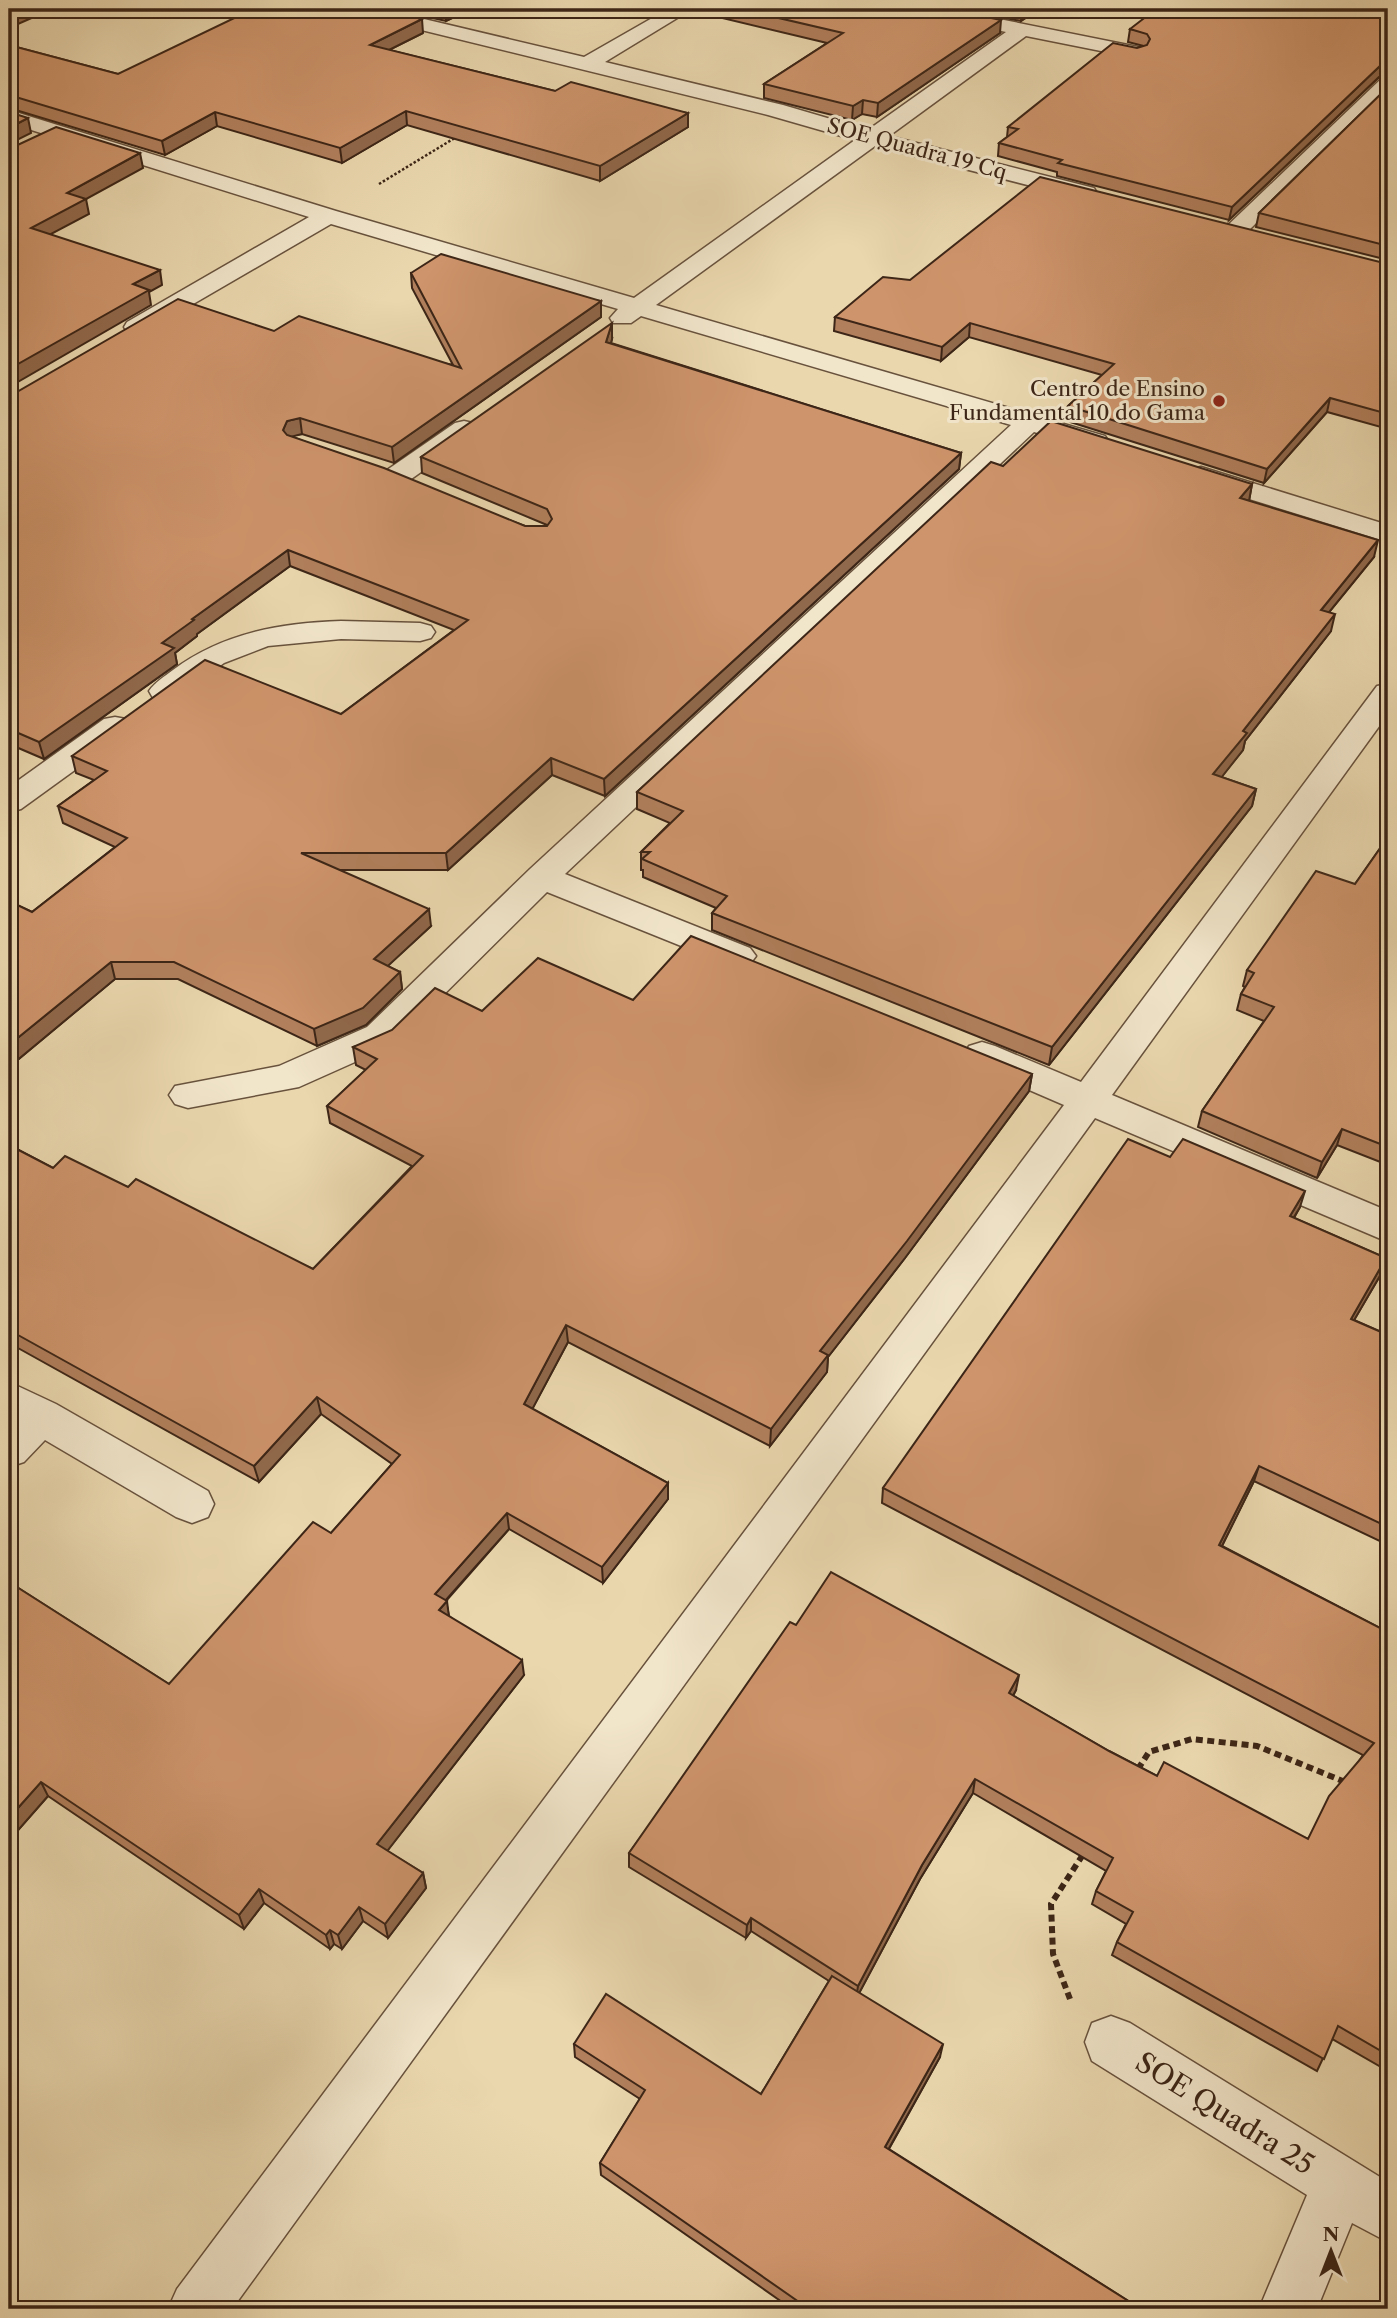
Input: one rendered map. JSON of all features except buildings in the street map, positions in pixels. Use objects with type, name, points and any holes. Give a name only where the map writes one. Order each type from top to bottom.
[{"type":"street","name":"SOE Quadra 19 Cq","points":[[359,9],[584,66],[775,110],[874,139],[1101,197]]},
{"type":"street","points":[[584,66],[681,9]]},
{"type":"street","points":[[984,22],[1136,52]]},
{"type":"street","points":[[603,332],[1022,30]]},
{"type":"street","points":[[1235,230],[1388,83]]},
{"type":"street","points":[[9,116],[328,216],[1124,450]]},
{"type":"street","points":[[33,144],[57,131]]},
{"type":"street","points":[[115,340],[328,216]]},
{"type":"street","points":[[1208,224],[1261,237]]},
{"type":"street","points":[[422,487],[385,472],[488,412]]},
{"type":"street","points":[[188,1096],[286,1078],[380,1036],[542,877],[1031,421]]},
{"type":"street","points":[[1177,467],[1388,534]]},
{"type":"street","points":[[9,802],[212,657],[252,640],[288,633],[345,629],[420,632]]},
{"type":"street","points":[[197,2309],[1388,693]]},
{"type":"street","points":[[542,877],[771,969]]},
{"type":"street","points":[[948,1041],[1388,1227]]},
{"type":"street","points":[[9,1449],[25,1407],[192,1504]]},
{"type":"street","name":"SOE Quadra 25","points":[[1111,2042],[1388,2214]]},
{"type":"street","name":"SOE Quadra 25","points":[[1288,2309],[1340,2184]]},
{"type":"path","points":[[328,216],[460,134]]},
{"type":"path","points":[[1134,1776],[1149,1752],[1192,1739],[1257,1746],[1352,1785]]},
{"type":"path","points":[[1089,1846],[1051,1904],[1053,1954],[1069,1999],[1111,2042]]},
{"type":"place","name":"Centro de Ensino Fundamental 10 do Gama","points":[[1219,401]]}]
